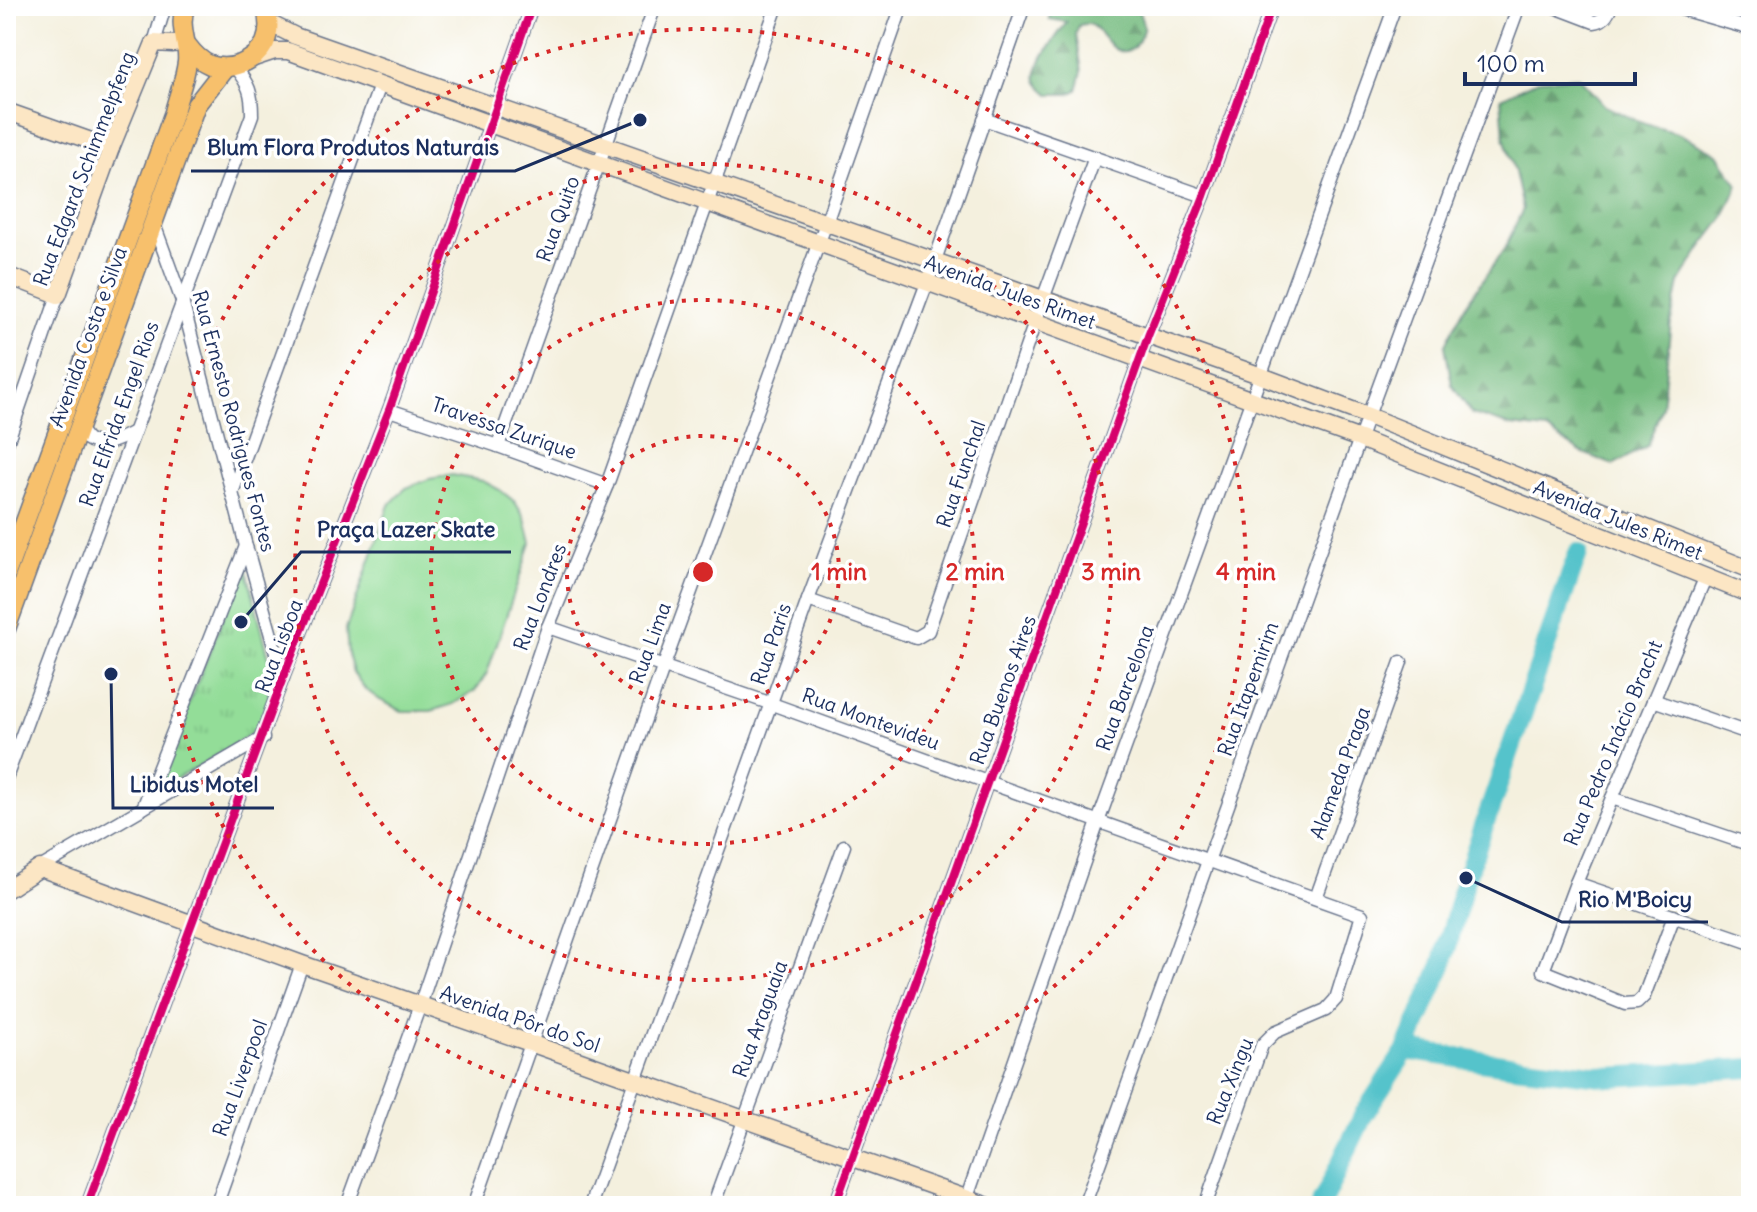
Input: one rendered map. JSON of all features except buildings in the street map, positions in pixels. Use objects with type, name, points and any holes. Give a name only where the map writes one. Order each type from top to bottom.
[{"type":"main road","name":"Avenida Costa e Silva","points":[[6,572],[174,112],[187,64],[182,28],[186,6]]},
{"type":"main road","name":"Avenida Costa e Silva","points":[[6,629],[196,105],[237,65],[265,44],[267,11]]},
{"type":"main road","name":"Avenida Jules Rimet","points":[[267,11],[295,36],[1259,375],[1751,570]]},
{"type":"main road","name":"Rua Edgard Schimmelpfeng","points":[[58,295],[111,148],[154,43],[186,44]]},
{"type":"main road","points":[[186,44],[196,57],[210,65],[237,65]]},
{"type":"main road","name":"Avenida Jules Rimet","points":[[237,65],[275,51],[288,51],[1360,439],[1751,595]]},
{"type":"main road","points":[[6,111],[111,148]]},
{"type":"main road","points":[[6,275],[58,295]]},
{"type":"main road","points":[[6,890],[40,868]]},
{"type":"main road","name":"Avenida Pôr do Sol","points":[[40,868],[965,1202],[988,1206]]},
{"type":"street","name":"Rua Edgard Schimmelpfeng","points":[[154,43],[165,6]]},
{"type":"street","name":"Rua Lisboa","points":[[87,1206],[283,678],[389,410],[532,6]]},
{"type":"street","name":"Rua Quito","points":[[498,446],[655,6]]},
{"type":"street","name":"Rua Londres","points":[[347,1206],[420,1005],[548,627],[607,485],[777,6]]},
{"type":"street","name":"Rua Lima","points":[[474,1206],[663,668],[902,6]]},
{"type":"street","name":"Rua Paris","points":[[590,1206],[808,600],[927,283],[1024,6]]},
{"type":"street","name":"Rua Buenos Aires","points":[[835,1206],[1139,360],[1204,196],[1272,6]]},
{"type":"street","name":"Rua Barcelona","points":[[965,1202],[1098,822],[1395,6]]},
{"type":"street","name":"Rua Itapemirim","points":[[1084,1206],[1207,859],[1519,6]]},
{"type":"street","points":[[1552,6],[1594,22],[1605,18],[1611,6]]},
{"type":"street","points":[[1671,6],[1751,29]]},
{"type":"street","name":"Rua Elfrida Engel Rios","points":[[6,778],[11,752],[252,115],[252,94],[237,65]]},
{"type":"street","points":[[232,493],[380,85]]},
{"type":"street","points":[[984,119],[1204,196]]},
{"type":"street","name":"Rua Funchal","points":[[808,600],[916,638],[928,631],[1095,157]]},
{"type":"street","name":"Rua Ernesto Rodrigues Fontes","points":[[153,223],[182,301],[283,678]]},
{"type":"street","name":"Rua Edgard Schimmelpfeng","points":[[6,446],[58,295]]},
{"type":"street","name":"Travessa Zurique","points":[[389,410],[607,485]]},
{"type":"street","points":[[78,428],[87,439],[99,443],[118,441],[134,432]]},
{"type":"street","points":[[143,808],[246,546]]},
{"type":"street","name":"Rua Pedro Inácio Bracht","points":[[1674,916],[1644,996],[1637,1003],[1625,1004],[1543,971],[1576,883],[1706,576]]},
{"type":"street","name":"Rua Montevideu","points":[[548,627],[1362,915]]},
{"type":"street","name":"Alameda Praga","points":[[1316,898],[1401,662]]},
{"type":"street","points":[[1653,700],[1751,734]]},
{"type":"street","points":[[40,868],[263,738]]},
{"type":"street","points":[[1612,798],[1751,845]]},
{"type":"street","name":"Rua Araguaia","points":[[713,1206],[844,846]]},
{"type":"street","points":[[1576,883],[1751,943]]},
{"type":"street","name":"Rua Xingu","points":[[1205,1206],[1262,1045],[1275,1032],[1326,1010],[1336,999],[1362,915]]},
{"type":"street","name":"Rua Liverpool","points":[[216,1206],[302,964]]},
{"type":"green space","points":[[1050,6],[1137,6],[1144,27],[1136,45],[1130,50],[1120,51],[1091,25],[1079,25],[1076,34],[1082,72],[1077,90],[1069,94],[1049,94],[1037,80],[1038,67],[1067,22],[1049,19]]},
{"type":"green space","points":[[1579,77],[1605,106],[1642,123],[1680,134],[1718,154],[1738,185],[1723,219],[1679,283],[1671,321],[1662,407],[1647,446],[1613,465],[1581,452],[1547,430],[1511,426],[1472,414],[1452,385],[1445,346],[1465,306],[1506,246],[1523,209],[1504,137],[1501,98],[1538,80]]},
{"type":"green space","points":[[452,475],[483,481],[515,502],[525,519],[531,543],[487,673],[475,691],[453,704],[431,711],[402,711],[365,689],[353,672],[346,629],[389,505],[406,488],[429,479]]},
{"type":"green space","points":[[245,563],[275,681],[257,730],[154,791]]},
{"type":"waterway","points":[[1320,1206],[1364,1114],[1406,1050],[1442,965],[1466,878],[1578,553]]},
{"type":"waterway","points":[[1406,1050],[1610,1077],[1751,1068]]},
{"type":"cycle path","points":[[87,1206],[283,678],[389,410],[532,6]]},
{"type":"cycle path","points":[[835,1206],[1148,336],[1204,196],[1272,6]]},
{"type":"place","name":"Blum Flora Produtos Naturais","points":[[640,120]]},
{"type":"place","name":"Praça Lazer Skate","points":[[241,622]]},
{"type":"place","name":"Libidus Motel","points":[[111,674]]},
{"type":"place","name":"Rio M'Boicy","points":[[1466,878]]}]
